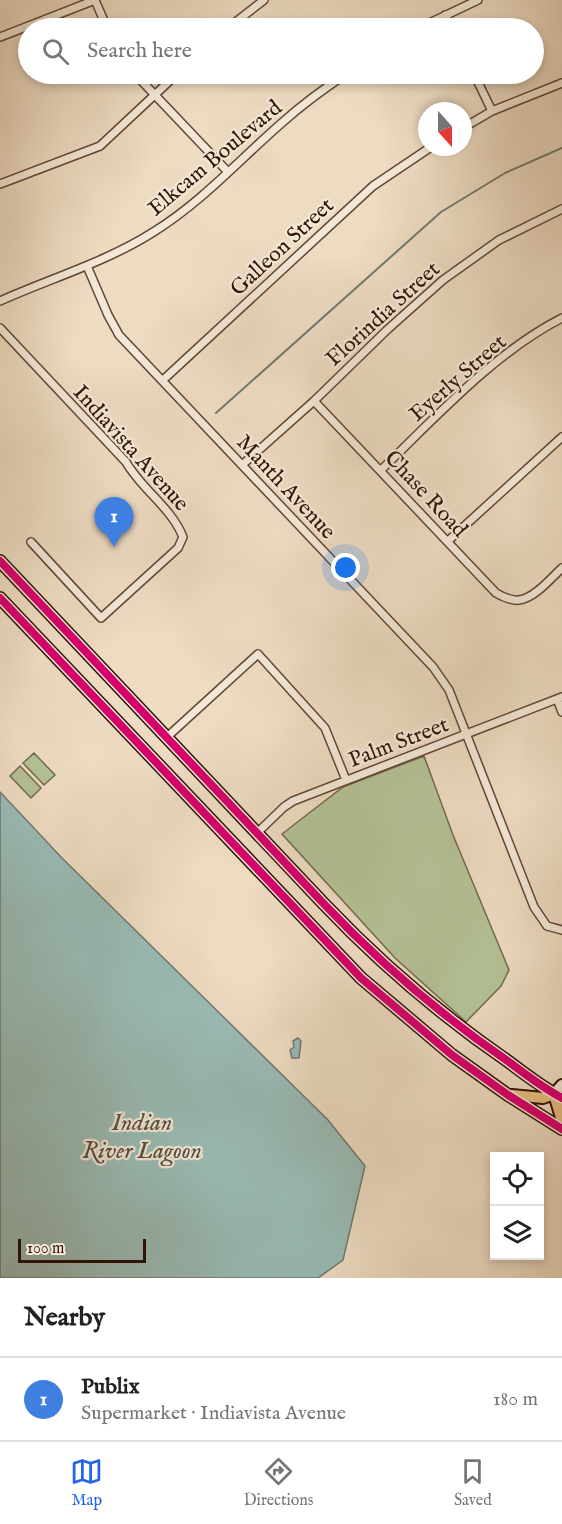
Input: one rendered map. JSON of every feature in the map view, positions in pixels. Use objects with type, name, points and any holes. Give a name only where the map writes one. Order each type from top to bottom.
[{"type":"main road","points":[[0,561],[346,927],[412,988],[475,1039],[558,1096],[562,1121]]},
{"type":"main road","points":[[0,598],[361,978],[424,1033],[508,1095],[562,1129]]},
{"type":"main road","points":[[508,1095],[543,1098],[558,1096]]},
{"type":"street","points":[[49,18],[95,0],[102,18]]},
{"type":"street","points":[[241,18],[264,0]]},
{"type":"street","points":[[440,18],[478,0]]},
{"type":"street","points":[[0,37],[18,30]]},
{"type":"street","points":[[472,123],[492,111],[562,83]]},
{"type":"street","points":[[144,84],[228,172]]},
{"type":"street","points":[[0,184],[100,146],[166,84]]},
{"type":"street","name":"Elkcam Boulevard","points":[[0,301],[87,266],[154,231],[178,215],[285,120],[333,84]]},
{"type":"street","points":[[479,84],[492,111]]},
{"type":"street","name":"Galleon Street","points":[[163,380],[373,186],[418,155]]},
{"type":"street","name":"Florindia Street","points":[[242,465],[314,401],[388,328],[443,280],[499,240],[562,209]]},
{"type":"street","name":"Manth Avenue","points":[[87,266],[119,335],[433,667],[449,690],[534,907],[547,926],[562,930]]},
{"type":"street","name":"Eyerly Street","points":[[381,470],[510,351],[562,318]]},
{"type":"street","name":"Indiavista Avenue","points":[[0,328],[126,462],[134,476],[177,521],[183,537],[178,548],[101,618],[31,542]]},
{"type":"street","name":"Chase Road","points":[[314,401],[496,593],[519,601],[530,596],[562,568]]},
{"type":"street","points":[[448,541],[562,437]]},
{"type":"street","points":[[167,737],[258,654],[325,728],[346,780]]},
{"type":"street","points":[[559,698],[562,712]]},
{"type":"street","name":"Palm Street","points":[[257,833],[293,801],[559,698]]},
{"type":"street","points":[[558,1096],[562,1085]]},
{"type":"green space","points":[[34,753],[55,775],[44,785],[23,763]]},
{"type":"green space","points":[[424,756],[453,835],[509,970],[501,986],[466,1022],[395,958],[282,834],[343,787]]},
{"type":"green space","points":[[20,766],[41,788],[31,798],[10,776]]},
{"type":"water","name":"Indian River Lagoon","points":[[0,792],[62,858],[328,1120],[365,1166],[343,1260],[318,1278],[0,1278]]},
{"type":"water","points":[[298,1038],[301,1041],[299,1058],[292,1058],[290,1050],[294,1047],[293,1041]]},
{"type":"waterway","points":[[216,413],[441,212],[505,173],[562,148]]},
{"type":"cycle path","points":[[0,561],[367,947],[412,988],[460,1026],[562,1098]]},
{"type":"cycle path","points":[[0,598],[361,978],[452,1055],[508,1095],[562,1129]]},
{"type":"place","name":"Publix","points":[[114,547]]}]
